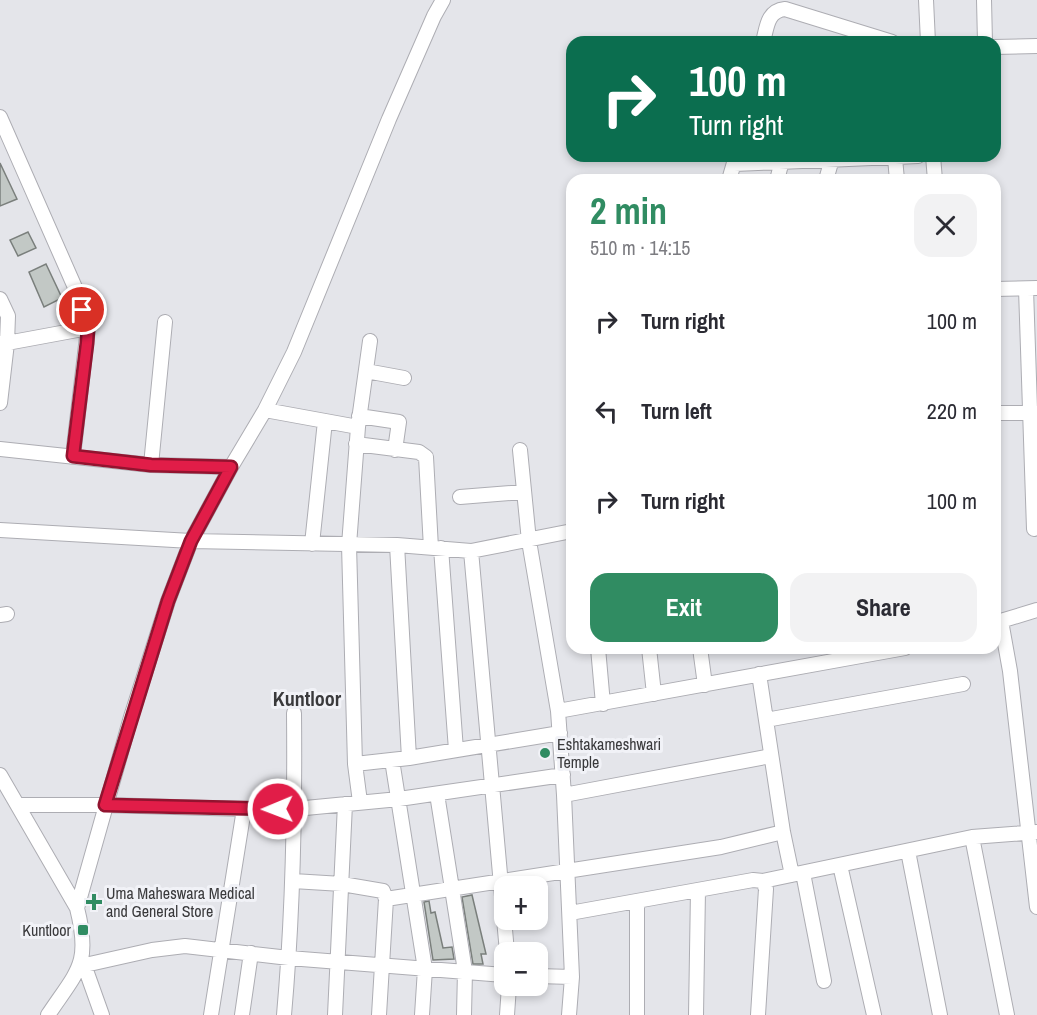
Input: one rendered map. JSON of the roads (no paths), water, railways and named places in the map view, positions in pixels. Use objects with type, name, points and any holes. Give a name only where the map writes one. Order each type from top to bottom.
[{"type":"street","points":[[78,908],[105,805],[165,612],[191,541],[265,410],[294,352],[389,119],[443,0]]},
{"type":"street","points":[[926,0],[928,36]]},
{"type":"street","points":[[984,0],[986,36]]},
{"type":"street","points":[[765,36],[770,16],[774,12],[785,9],[873,36]]},
{"type":"street","points":[[1001,47],[1037,46]]},
{"type":"street","points":[[0,117],[77,292],[88,328],[73,456]]},
{"type":"street","points":[[1001,289],[1031,288],[1034,529]]},
{"type":"street","points":[[0,299],[8,316],[0,403]]},
{"type":"street","points":[[151,465],[165,322]]},
{"type":"street","points":[[4,343],[88,328]]},
{"type":"street","points":[[360,802],[355,764],[349,545],[356,444],[370,341]]},
{"type":"street","points":[[366,371],[404,378]]},
{"type":"street","points":[[265,410],[325,421],[399,422],[395,450]]},
{"type":"street","points":[[1001,413],[1034,413]]},
{"type":"street","points":[[312,544],[325,421]]},
{"type":"street","points":[[356,444],[419,452],[426,458],[456,750]]},
{"type":"street","points":[[0,449],[151,465],[231,467]]},
{"type":"street","points":[[520,450],[529,541],[560,733],[570,913],[572,977],[569,1015]]},
{"type":"street","points":[[460,497],[524,492]]},
{"type":"street","points":[[0,530],[191,541],[397,544],[471,551],[566,532]]},
{"type":"street","points":[[397,544],[409,758]]},
{"type":"street","points":[[471,551],[499,876]]},
{"type":"street","points":[[1001,621],[1037,610]]},
{"type":"street","points":[[1001,634],[1010,671],[1033,833],[1037,908]]},
{"type":"street","points":[[599,654],[603,704]]},
{"type":"street","points":[[650,654],[654,694]]},
{"type":"street","points":[[701,654],[705,685]]},
{"type":"street","points":[[558,711],[869,654]]},
{"type":"street","points":[[759,674],[783,832],[797,874],[824,981]]},
{"type":"street","points":[[766,720],[963,684]]},
{"type":"street","points":[[284,1015],[293,880],[294,713]]},
{"type":"street","points":[[355,764],[409,758],[560,733]]},
{"type":"street","points":[[564,795],[771,756]]},
{"type":"street","points":[[392,760],[425,969],[422,1015]]},
{"type":"street","points":[[0,775],[78,908],[83,930],[84,962],[102,1015]]},
{"type":"street","points":[[20,806],[105,805],[295,809],[399,799],[563,775]]},
{"type":"street","points":[[437,794],[465,971],[464,1015]]},
{"type":"street","points":[[335,1015],[345,804]]},
{"type":"street","points":[[211,1015],[244,809]]},
{"type":"street","points":[[540,876],[721,847],[783,832]]},
{"type":"street","points":[[570,913],[753,880],[763,881],[972,837],[1033,833]]},
{"type":"street","points":[[972,837],[1007,1015]]},
{"type":"street","points":[[908,851],[940,1015]]},
{"type":"street","points":[[840,865],[874,1015]]},
{"type":"street","points":[[293,880],[381,890],[386,899],[379,1015]]},
{"type":"street","points":[[758,1015],[766,889],[763,881]]},
{"type":"street","points":[[386,899],[494,883]]},
{"type":"street","points":[[696,1015],[698,890]]},
{"type":"street","points":[[637,901],[637,1015]]},
{"type":"street","points":[[48,1015],[84,962],[185,946],[289,958],[494,974]]},
{"type":"street","points":[[242,1015],[251,953]]},
{"type":"street","points":[[548,976],[572,977]]},
{"type":"street","points":[[507,1015],[508,996]]},
{"type":"place","name":"Eshtakameshwari Temple","points":[[545,753]]},
{"type":"place","name":"Uma Maheswara Medical and General Store","points":[[94,902]]},
{"type":"place","name":"Kuntloor","points":[[83,930]]},
{"type":"district","name":"Kuntloor","points":[[307,698]]}]
